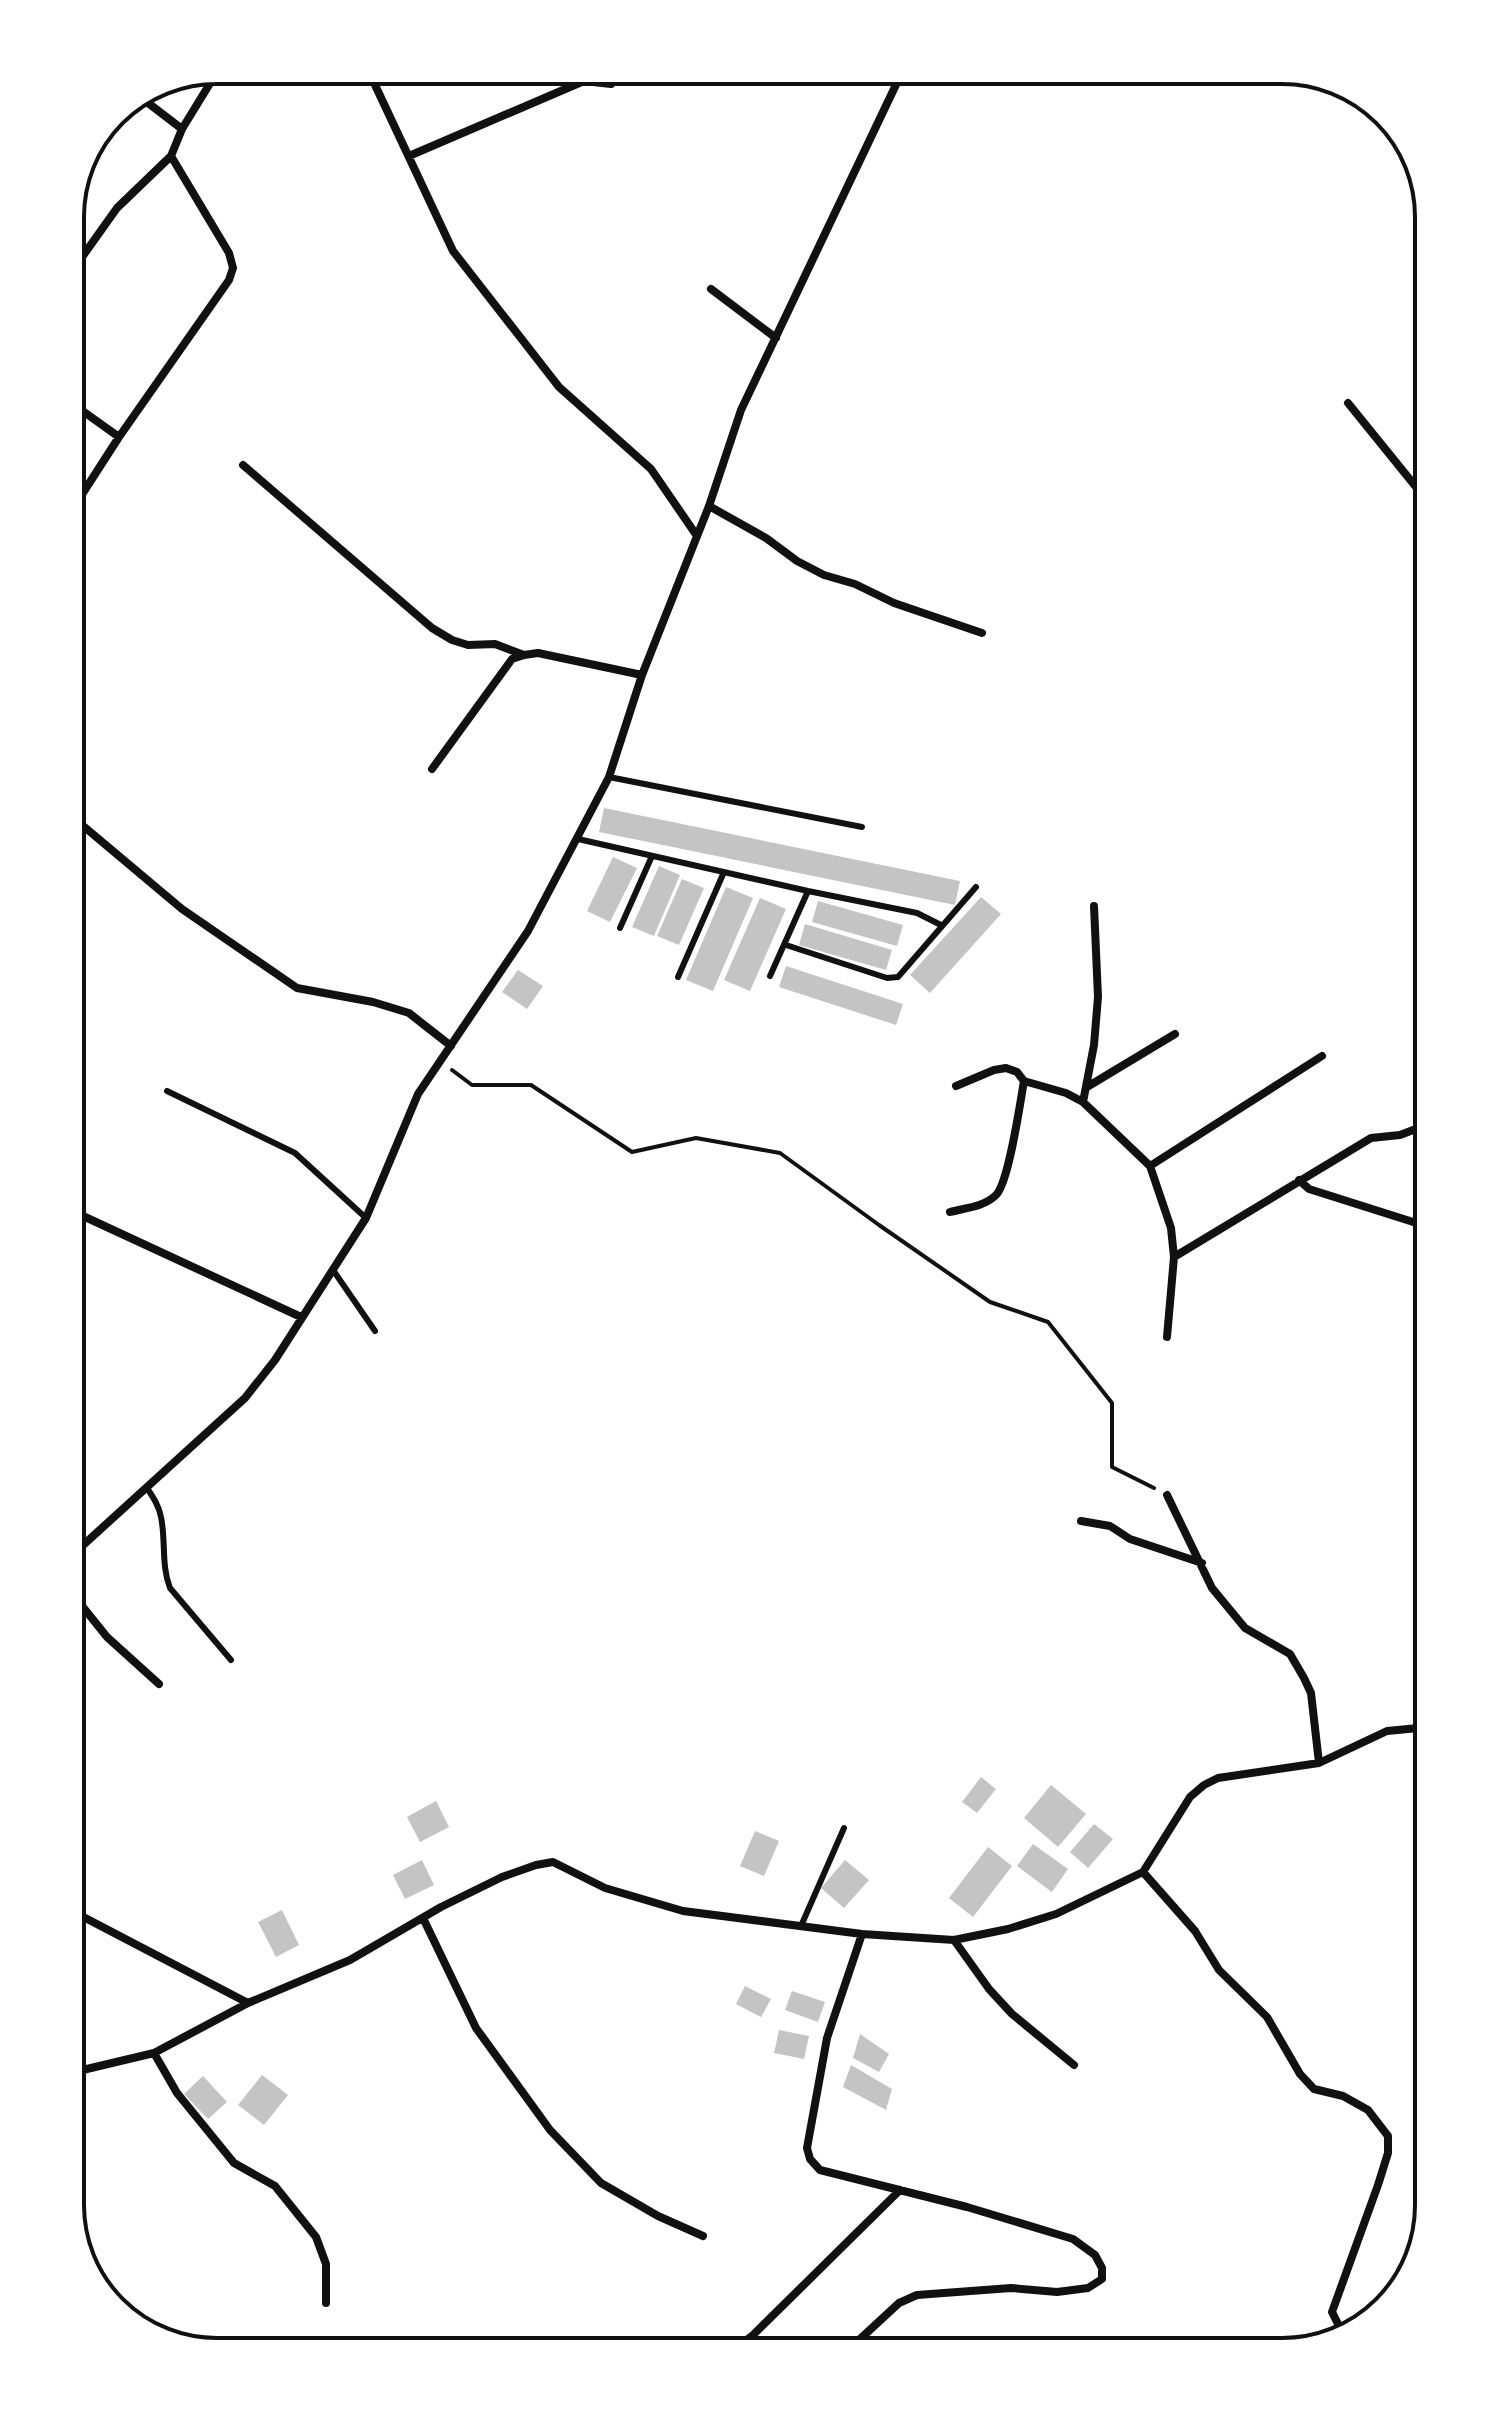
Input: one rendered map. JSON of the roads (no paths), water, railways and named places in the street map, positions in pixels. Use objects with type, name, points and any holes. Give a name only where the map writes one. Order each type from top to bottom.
[{"type":"street","points":[[375,84],[453,251],[559,387],[651,469],[697,536]]},
{"type":"street","points":[[409,156],[577,84]]},
{"type":"street","points":[[84,1544],[245,1398],[275,1360],[366,1218],[418,1094],[528,931],[609,777],[642,675],[709,506],[741,410],[896,84]]},
{"type":"street","points":[[84,254],[117,208],[171,156],[182,129],[209,85]]},
{"type":"street","points":[[148,103],[182,129]]},
{"type":"street","points":[[84,491],[229,280],[233,268],[229,253],[171,156]]},
{"type":"street","points":[[711,289],[776,338]]},
{"type":"street","points":[[1348,403],[1415,486]]},
{"type":"street","points":[[84,412],[119,437]]},
{"type":"street","points":[[243,465],[432,628],[468,645],[495,644],[524,655]]},
{"type":"street","points":[[709,506],[824,575],[982,633]]},
{"type":"street","points":[[432,769],[512,659],[538,653],[642,675]]},
{"type":"street","points":[[84,827],[182,909],[297,988],[373,1002],[409,1013],[451,1046]]},
{"type":"street","points":[[1083,1102],[1098,997],[1094,906]]},
{"type":"street","points":[[1087,1087],[1175,1034]]},
{"type":"street","points":[[1150,1166],[1322,1056]]},
{"type":"street","points":[[956,1086],[994,1070],[1006,1068],[1017,1072],[1024,1081],[1066,1093],[1083,1102],[1150,1166],[1171,1228],[1174,1257],[1167,1337]]},
{"type":"street","points":[[950,1212],[987,1202],[999,1192],[1024,1081]]},
{"type":"street","points":[[1174,1257],[1371,1138],[1400,1135],[1415,1129]]},
{"type":"street","points":[[1299,1180],[1309,1189],[1415,1223]]},
{"type":"street","points":[[84,1216],[301,1317]]},
{"type":"street","points":[[1167,1495],[1212,1588],[1229,1611],[1245,1628],[1290,1654],[1304,1678],[1311,1693],[1319,1763]]},
{"type":"street","points":[[1081,1521],[1110,1526],[1130,1539],[1202,1563]]},
{"type":"street","points":[[84,1608],[107,1637],[159,1684]]},
{"type":"street","points":[[84,2070],[154,2053],[248,2003],[350,1960],[502,1877],[553,1862],[605,1888],[683,1911],[862,1934],[954,1940],[1008,1929],[1056,1914],[1143,1872],[1190,1797],[1218,1778],[1319,1763],[1387,1731],[1415,1728]]},
{"type":"street","points":[[1143,1872],[1195,1931],[1219,1970],[1267,2017],[1300,2074],[1314,2089],[1343,2096],[1368,2110],[1388,2136],[1388,2153],[1378,2185],[1332,2312],[1339,2325]]},
{"type":"street","points":[[84,1917],[248,2003]]},
{"type":"street","points":[[423,1918],[476,2028],[550,2130],[601,2183],[658,2216],[703,2236]]},
{"type":"street","points":[[861,2338],[899,2303],[917,2295],[1011,2288],[1057,2292],[1088,2288],[1102,2279],[1102,2268],[1095,2255],[1073,2239],[820,2170],[810,2159],[807,2148],[827,2038],[862,1934]]},
{"type":"street","points":[[954,1940],[989,1989],[1012,2014],[1074,2065]]},
{"type":"street","points":[[154,2053],[177,2093],[234,2163],[275,2186],[316,2237],[326,2264],[326,2303]]},
{"type":"street","points":[[749,2338],[900,2190]]},
{"type":"lane","points":[[609,777],[862,827]]},
{"type":"lane","points":[[578,839],[917,913],[941,925]]},
{"type":"lane","points":[[620,928],[652,856]]},
{"type":"lane","points":[[678,977],[724,872]]},
{"type":"lane","points":[[786,945],[887,978],[898,977],[976,887]]},
{"type":"lane","points":[[770,976],[808,891]]},
{"type":"lane","points":[[167,1091],[295,1153],[366,1218]]},
{"type":"lane","points":[[333,1270],[375,1331]]},
{"type":"lane","points":[[147,1488],[162,1520],[164,1574],[170,1588],[231,1660]]},
{"type":"lane","points":[[801,1926],[844,1828]]}]
